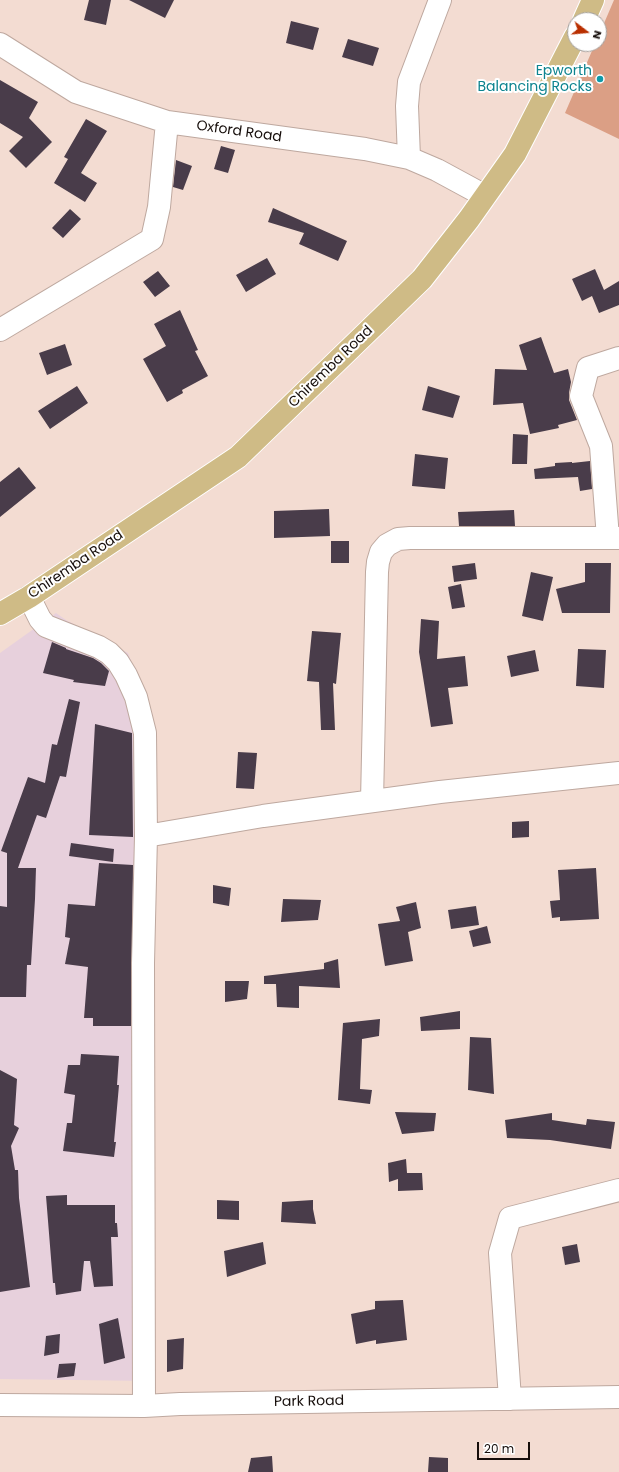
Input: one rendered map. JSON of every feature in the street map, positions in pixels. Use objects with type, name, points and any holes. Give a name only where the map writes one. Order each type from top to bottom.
[{"type":"main road","points":[[588,12],[593,0]]},
{"type":"main road","name":"Chiremba Road","points":[[0,614],[29,597],[238,457],[422,278],[515,154],[567,52]]},
{"type":"street","points":[[409,158],[407,106],[409,82],[440,0]]},
{"type":"street","name":"Oxford Road","points":[[0,44],[76,92],[167,122],[365,149],[409,158],[437,170],[485,196]]},
{"type":"street","points":[[0,330],[152,239],[159,207],[167,122]]},
{"type":"street","points":[[372,801],[377,572],[381,552],[387,545],[398,539],[410,538],[613,538],[601,446],[581,396],[588,368],[619,358]]},
{"type":"street","points":[[29,597],[40,619],[46,626],[99,647],[109,653],[118,662],[136,697],[145,733],[146,836],[143,963],[144,1406]]},
{"type":"street","points":[[146,836],[264,816],[372,801],[440,792],[619,773]]},
{"type":"street","points":[[510,1399],[500,1254],[510,1218],[619,1190]]},
{"type":"street","name":"Park Road","points":[[0,1404],[144,1406],[180,1404],[619,1397]]},
{"type":"shaded area","name":"Epworth Balancing Rocks","points":[[614,0],[619,0],[619,139],[565,113],[592,52],[607,52],[607,16]]},
{"type":"shaded area","points":[[56,613],[66,620],[128,653],[153,716],[150,1381],[0,1379],[0,653]]},
{"type":"building","points":[[89,0],[111,0],[106,25],[84,20]]},
{"type":"building","points":[[129,0],[174,0],[165,18]]},
{"type":"building","points":[[291,21],[319,28],[313,50],[286,43]]},
{"type":"building","points":[[348,39],[379,48],[373,66],[342,57]]},
{"type":"building","points":[[0,80],[38,102],[29,118],[52,142],[26,168],[9,151],[23,137],[0,123]]},
{"type":"building","points":[[86,119],[107,131],[81,173],[97,183],[85,202],[54,183],[68,159],[64,157]]},
{"type":"building","points":[[221,146],[235,150],[228,173],[214,169]]},
{"type":"building","points":[[176,160],[192,166],[183,190],[173,187]]},
{"type":"building","points":[[273,208],[347,241],[338,261],[299,244],[304,233],[268,222]]},
{"type":"building","points":[[70,209],[81,219],[63,238],[52,228]]},
{"type":"building","points":[[267,258],[276,274],[246,292],[236,275]]},
{"type":"building","points":[[595,269],[604,290],[619,281],[619,305],[599,313],[592,296],[582,301],[572,279]]},
{"type":"building","points":[[158,271],[170,286],[155,297],[143,282]]},
{"type":"building","points":[[180,310],[198,350],[195,351],[208,376],[182,390],[183,393],[167,402],[143,359],[166,346],[154,324]]},
{"type":"building","points":[[541,337],[554,373],[568,369],[571,382],[569,400],[577,420],[558,425],[559,428],[530,434],[523,403],[493,405],[495,369],[527,370],[519,345]]},
{"type":"building","points":[[65,344],[72,365],[47,375],[39,353]]},
{"type":"building","points":[[77,386],[88,403],[50,429],[38,411]]},
{"type":"building","points":[[428,386],[460,396],[453,418],[422,410]]},
{"type":"building","points":[[513,434],[528,435],[527,464],[512,464]]},
{"type":"building","points":[[415,454],[448,458],[445,489],[412,486]]},
{"type":"building","points":[[590,461],[592,489],[580,491],[578,477],[535,479],[534,469],[555,466],[555,463]]},
{"type":"building","points":[[19,467],[36,488],[0,517],[0,482]]},
{"type":"building","points":[[329,509],[330,536],[274,538],[274,511]]},
{"type":"building","points":[[514,510],[515,526],[459,526],[458,512]]},
{"type":"building","points":[[331,541],[349,541],[349,563],[331,563]]},
{"type":"building","points":[[475,563],[477,579],[454,582],[452,566]]},
{"type":"building","points":[[585,563],[611,563],[610,613],[562,613],[556,589],[585,582]]},
{"type":"building","points":[[531,572],[553,577],[543,621],[522,616]]},
{"type":"building","points":[[461,584],[465,607],[452,609],[448,587]]},
{"type":"building","points":[[421,619],[439,621],[437,659],[465,656],[468,686],[448,688],[453,724],[431,727],[419,652]]},
{"type":"building","points":[[312,631],[341,633],[336,684],[333,683],[335,730],[321,730],[319,682],[307,681]]},
{"type":"building","points":[[52,642],[66,649],[93,658],[101,663],[109,671],[105,686],[73,682],[74,680],[43,673]]},
{"type":"building","points":[[578,649],[606,650],[604,688],[576,686]]},
{"type":"building","points":[[535,650],[539,671],[511,677],[507,656]]},
{"type":"building","points":[[69,699],[80,702],[66,777],[60,776],[46,818],[37,815],[18,868],[36,868],[31,965],[27,965],[26,997],[0,997],[0,906],[7,907],[7,853],[1,851],[28,777],[45,783],[52,744],[57,745]]},
{"type":"building","points":[[95,724],[132,733],[133,837],[89,835]]},
{"type":"building","points":[[238,752],[257,753],[254,789],[236,788]]},
{"type":"building","points":[[529,821],[529,837],[512,838],[512,822]]},
{"type":"building","points":[[71,843],[114,849],[113,862],[69,856]]},
{"type":"building","points":[[99,863],[133,865],[131,1026],[93,1026],[93,1018],[84,1018],[88,967],[65,964],[70,938],[65,937],[68,904],[95,906]]},
{"type":"building","points":[[596,868],[599,919],[560,921],[560,917],[552,918],[550,901],[560,900],[558,870]]},
{"type":"building","points":[[213,885],[231,888],[229,906],[213,903]]},
{"type":"building","points":[[283,899],[321,900],[318,920],[281,922]]},
{"type":"building","points":[[416,902],[421,928],[408,932],[413,961],[385,966],[378,924],[400,921],[396,907]]},
{"type":"building","points":[[476,906],[479,925],[451,929],[448,910]]},
{"type":"building","points":[[487,926],[491,943],[473,947],[469,931]]},
{"type":"building","points":[[338,959],[340,988],[299,986],[299,1008],[277,1007],[276,984],[264,984],[264,976],[324,969],[324,963]]},
{"type":"building","points":[[225,981],[249,981],[247,999],[225,1002]]},
{"type":"building","points":[[460,1011],[460,1029],[421,1031],[420,1017]]},
{"type":"building","points":[[380,1019],[379,1036],[362,1039],[360,1089],[372,1090],[370,1104],[338,1100],[343,1023]]},
{"type":"building","points":[[470,1037],[491,1038],[494,1094],[468,1090]]},
{"type":"building","points":[[81,1054],[119,1056],[117,1085],[119,1085],[114,1157],[63,1151],[67,1123],[72,1123],[75,1095],[64,1093],[68,1065],[80,1065]]},
{"type":"building","points":[[0,1070],[17,1079],[14,1125],[19,1128],[11,1146],[15,1170],[18,1170],[19,1198],[30,1287],[0,1292]]},
{"type":"building","points":[[395,1112],[436,1113],[434,1131],[402,1134]]},
{"type":"building","points":[[552,1113],[552,1120],[586,1125],[587,1119],[615,1122],[611,1149],[550,1140],[507,1138],[505,1120]]},
{"type":"building","points":[[406,1159],[407,1173],[422,1173],[423,1190],[398,1191],[398,1179],[389,1182],[388,1163]]},
{"type":"building","points":[[67,1195],[67,1205],[115,1205],[115,1223],[117,1223],[118,1237],[111,1237],[113,1286],[94,1287],[90,1261],[84,1261],[81,1291],[56,1295],[55,1283],[53,1283],[46,1196]]},
{"type":"building","points":[[217,1200],[239,1201],[239,1220],[217,1219]]},
{"type":"building","points":[[313,1200],[316,1224],[281,1222],[282,1202]]},
{"type":"building","points":[[263,1242],[266,1264],[227,1277],[224,1251]]},
{"type":"building","points":[[577,1244],[580,1262],[565,1265],[562,1247]]},
{"type":"building","points":[[403,1300],[407,1340],[376,1344],[376,1340],[356,1344],[351,1314],[375,1309],[375,1301]]},
{"type":"building","points":[[118,1318],[125,1358],[104,1364],[99,1324]]},
{"type":"building","points":[[60,1334],[59,1353],[44,1356],[46,1336]]},
{"type":"building","points":[[184,1338],[183,1369],[167,1372],[167,1340]]},
{"type":"building","points":[[76,1363],[74,1376],[57,1378],[59,1364]]},
{"type":"building","points":[[272,1456],[273,1472],[248,1472],[251,1458]]},
{"type":"building","points":[[429,1457],[448,1458],[448,1472],[428,1472]]},
{"type":"place","name":"Epworth Balancing Rocks","points":[[600,79]]}]
